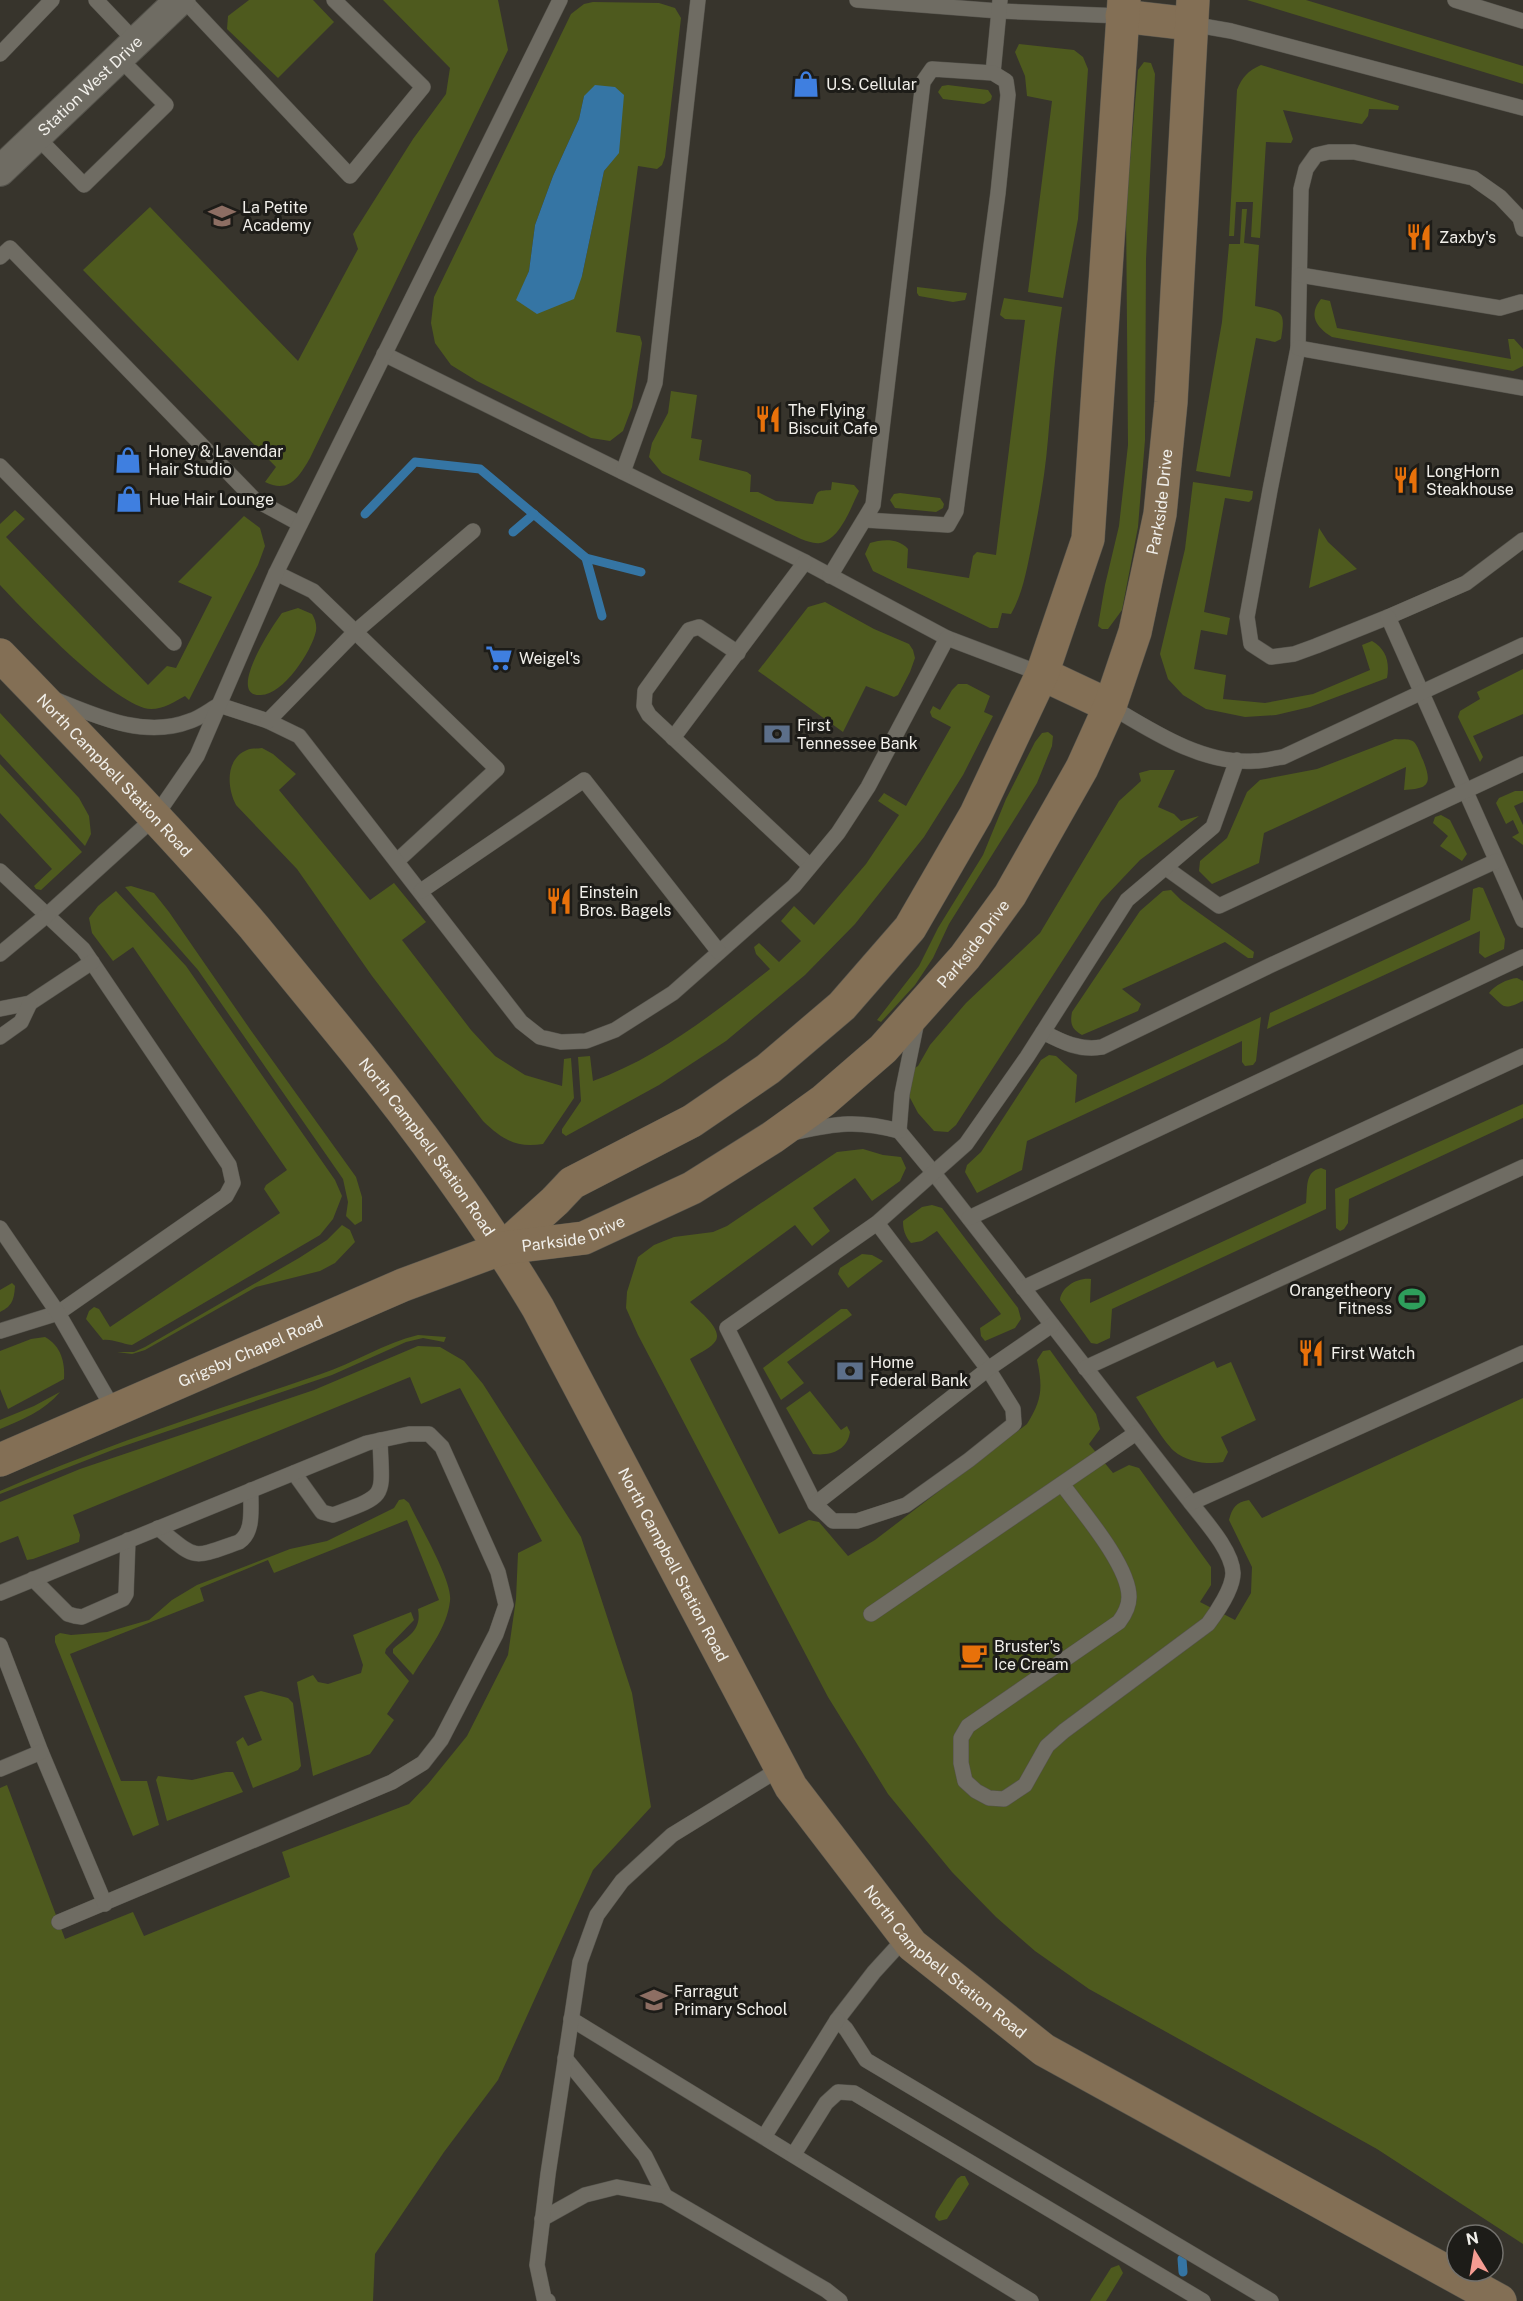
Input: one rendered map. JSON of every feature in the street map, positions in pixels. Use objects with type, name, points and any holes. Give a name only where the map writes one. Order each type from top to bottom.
[{"type":"street","name":"Station West Drive","points":[[0,171],[128,50],[173,3]]},
{"type":"street","points":[[1123,8],[1192,12]]},
{"type":"street","name":"Parkside Drive","points":[[502,1248],[572,1183],[692,1121],[768,1069],[842,1006],[910,928],[976,814],[1042,674],[1088,539],[1123,8]]},
{"type":"street","name":"Parkside Drive","points":[[502,1248],[584,1238],[692,1188],[773,1137],[823,1101],[883,1049],[964,957],[1010,895],[1082,768],[1110,706],[1135,632],[1160,514],[1171,402],[1192,12]]},
{"type":"street","name":"North Campbell Station Road","points":[[0,655],[155,818],[254,927],[395,1098],[502,1248],[538,1308],[791,1787],[912,1945],[1044,2050],[1500,2301]]},
{"type":"street","points":[[1042,674],[1110,706]]},
{"type":"street","name":"Grigsby Chapel Road","points":[[0,1460],[404,1285],[502,1248]]},
{"type":"lane","points":[[0,54],[52,0]]},
{"type":"lane","points":[[36,136],[84,185],[166,105],[96,0]]},
{"type":"lane","points":[[173,3],[350,176],[423,87],[334,0]]},
{"type":"lane","points":[[0,954],[155,818],[197,756],[276,573],[560,0]]},
{"type":"lane","points":[[623,472],[655,383],[698,0]]},
{"type":"lane","points":[[857,0],[1123,8]]},
{"type":"lane","points":[[1455,0],[1523,21]]},
{"type":"lane","points":[[993,73],[999,5]]},
{"type":"lane","points":[[1192,12],[1230,31],[1523,108]]},
{"type":"lane","points":[[830,576],[873,505],[923,82],[933,69],[993,73],[1006,81],[1008,95],[997,204],[956,512],[948,525],[865,520]]},
{"type":"lane","points":[[1523,229],[1520,218],[1500,197],[1473,178],[1354,152],[1329,152],[1316,155],[1306,169],[1301,189],[1298,348],[1247,617],[1251,644],[1270,657],[1294,654],[1388,618],[1466,583],[1523,540]]},
{"type":"lane","points":[[0,257],[10,248],[254,499],[300,524]]},
{"type":"lane","points":[[1300,275],[1500,308],[1522,299]]},
{"type":"lane","points":[[1298,348],[1523,388]]},
{"type":"lane","points":[[384,354],[805,562],[947,638],[1042,674]]},
{"type":"lane","points":[[0,466],[174,643]]},
{"type":"lane","points":[[268,721],[355,632],[473,531]]},
{"type":"lane","points":[[673,738],[805,562]]},
{"type":"lane","points":[[276,573],[313,591],[496,769],[397,861]]},
{"type":"lane","points":[[1388,618],[1523,920]]},
{"type":"lane","points":[[738,653],[699,627],[689,630],[645,691],[644,706],[648,715],[810,866]]},
{"type":"lane","points":[[34,691],[97,717],[125,725],[153,727],[187,723],[219,705],[268,721],[299,736],[521,1022],[540,1037],[561,1042],[586,1041],[615,1030],[673,993],[794,886],[837,832],[868,787],[947,638]]},
{"type":"lane","points":[[1110,706],[1174,742],[1204,754],[1255,762],[1283,757],[1523,645]]},
{"type":"lane","points":[[877,1223],[988,1369],[1013,1409],[1014,1424],[1003,1435],[906,1505],[857,1521],[833,1521],[815,1504],[727,1328],[877,1223],[966,1144],[1043,1032],[1127,900],[1212,827],[1237,760]]},
{"type":"lane","points":[[1166,868],[1219,906],[1464,790],[1518,770]]},
{"type":"lane","points":[[421,891],[584,780],[719,952]]},
{"type":"lane","points":[[1043,1032],[1065,1043],[1082,1048],[1102,1047],[1269,966],[1496,861]]},
{"type":"lane","points":[[0,871],[72,937],[92,962],[229,1165],[233,1183],[226,1196],[58,1313],[0,1332]]},
{"type":"lane","points":[[969,1218],[1523,957]]},
{"type":"lane","points":[[0,1009],[30,1003],[92,962]]},
{"type":"lane","points":[[0,1037],[21,1022],[30,1003]]},
{"type":"lane","points":[[899,1131],[902,1094],[920,1009]]},
{"type":"lane","points":[[1023,1288],[1523,1056]]},
{"type":"lane","points":[[773,1137],[835,1123],[873,1124],[899,1131],[1222,1544],[1233,1573],[1221,1608],[1208,1624],[1064,1731],[1047,1746],[1025,1785],[1004,1799],[989,1798],[976,1791],[965,1781],[961,1763],[961,1738],[968,1726],[1119,1622],[1127,1610],[1129,1596],[1123,1572],[1117,1560],[1062,1484]]},
{"type":"lane","points":[[1085,1368],[1523,1167]]},
{"type":"lane","points":[[0,1228],[58,1313],[114,1410]]},
{"type":"lane","points":[[815,1504],[988,1369],[1052,1325]]},
{"type":"lane","points":[[1191,1503],[1523,1353]]},
{"type":"lane","points":[[871,1614],[1136,1433]]},
{"type":"lane","points":[[0,1593],[367,1443],[409,1434],[429,1434],[442,1447],[498,1572],[506,1605],[496,1635],[441,1740],[423,1763],[392,1782],[59,1922]]},
{"type":"lane","points":[[294,1473],[322,1512],[327,1515],[333,1515],[371,1501],[378,1495],[382,1486],[380,1440]]},
{"type":"lane","points":[[158,1528],[191,1554],[201,1555],[239,1542],[250,1530],[251,1490]]},
{"type":"lane","points":[[33,1579],[68,1614],[82,1617],[123,1599],[126,1594],[128,1540]]},
{"type":"lane","points":[[0,1645],[41,1752],[105,1904]]},
{"type":"lane","points":[[0,1769],[41,1752]]},
{"type":"lane","points":[[548,2301],[544,2298],[537,2265],[542,2219],[580,1962],[597,1915],[622,1881],[672,1835],[781,1768]]},
{"type":"lane","points":[[764,2137],[837,2020],[874,1972],[906,1937]]},
{"type":"lane","points":[[571,2019],[1031,2301]]},
{"type":"lane","points":[[837,2020],[846,2029],[866,2060],[1271,2301]]},
{"type":"lane","points":[[566,2058],[645,2156],[665,2196]]},
{"type":"lane","points":[[794,2154],[826,2103],[838,2092],[854,2093],[1203,2301]]},
{"type":"lane","points":[[542,2219],[585,2195],[617,2187],[665,2196],[826,2290],[840,2301]]},
{"type":"green space","points":[[249,0],[313,0],[334,22],[278,78],[227,29],[228,16]]},
{"type":"green space","points":[[383,0],[498,0],[508,50],[310,458],[292,482],[281,486],[273,485],[265,482],[276,467],[83,270],[150,207],[298,361],[358,249],[353,234],[413,139],[446,94],[450,68]]},
{"type":"green space","points":[[1247,0],[1306,0],[1523,66],[1523,84]]},
{"type":"green space","points":[[593,2],[659,3],[675,8],[681,18],[665,157],[662,165],[657,169],[638,166],[616,332],[640,336],[642,343],[632,407],[623,431],[610,441],[591,438],[477,381],[451,365],[435,343],[431,323],[434,297],[571,14],[584,4]],"holes":[[[584,96],[619,152],[604,171],[582,276],[517,300],[529,271],[535,225],[553,176],[579,119]]]},
{"type":"green space","points":[[1019,44],[1074,50],[1083,57],[1088,69],[1078,219],[1063,298],[1028,292],[1052,101],[1027,96],[1025,76],[1015,52]]},
{"type":"green space","points":[[1144,62],[1151,63],[1155,74],[1146,259],[1145,440],[1138,527],[1122,610],[1108,629],[1102,629],[1098,626],[1119,526],[1128,445],[1126,206],[1138,70]]},
{"type":"green space","points":[[1261,65],[1399,106],[1398,110],[1369,109],[1368,116],[1362,124],[1283,110],[1293,139],[1291,143],[1266,142],[1260,238],[1251,237],[1253,202],[1236,202],[1234,236],[1229,236],[1237,90],[1246,75]]},
{"type":"green space","points":[[942,86],[988,90],[992,96],[991,100],[984,104],[943,99],[938,92]]},
{"type":"green space","points":[[1242,209],[1247,209],[1244,243],[1259,245],[1255,306],[1276,311],[1282,317],[1283,322],[1281,339],[1275,342],[1256,338],[1230,477],[1196,471],[1222,322],[1229,244],[1240,244]]},
{"type":"green space","points":[[917,287],[967,293],[965,300],[953,302],[919,296]]},
{"type":"green space","points":[[1004,298],[1062,307],[1047,452],[1026,571],[1019,598],[1011,614],[1002,613],[998,628],[990,628],[873,571],[865,554],[870,543],[895,541],[908,549],[907,568],[969,578],[973,556],[977,552],[996,555],[1025,320],[1005,319],[1000,315]]},
{"type":"green space","points":[[1321,299],[1330,301],[1337,328],[1511,359],[1508,339],[1514,339],[1523,349],[1523,366],[1513,371],[1332,337],[1318,325],[1316,320],[1315,310]]},
{"type":"green space","points":[[671,391],[697,395],[691,438],[702,440],[699,460],[747,472],[751,475],[750,492],[758,492],[776,501],[813,504],[818,492],[831,490],[832,482],[854,485],[859,491],[848,514],[833,536],[827,541],[818,543],[801,539],[662,473],[649,457],[652,443],[668,413]]},
{"type":"green space","points":[[1193,482],[1253,491],[1249,502],[1225,498],[1204,612],[1230,618],[1227,635],[1201,630],[1194,669],[1226,675],[1223,699],[1265,703],[1313,694],[1370,670],[1362,645],[1372,641],[1381,648],[1386,656],[1387,678],[1310,707],[1276,715],[1245,717],[1206,709],[1183,695],[1168,679],[1160,654],[1185,549]]},
{"type":"green space","points":[[894,494],[940,498],[944,504],[943,508],[936,512],[895,508],[890,500]]},
{"type":"green space","points":[[15,510],[25,519],[6,537],[148,685],[167,666],[176,668],[212,597],[178,582],[244,516],[260,528],[265,546],[258,565],[189,700],[185,696],[156,709],[136,705],[95,677],[72,657],[0,585],[0,524]]},
{"type":"green space","points":[[1319,528],[1328,542],[1357,569],[1309,588]]},
{"type":"green space","points":[[825,602],[874,629],[909,644],[915,658],[898,695],[894,697],[866,686],[843,732],[758,671],[808,607]]},
{"type":"green space","points":[[298,608],[312,614],[316,622],[316,631],[303,660],[278,688],[261,695],[251,693],[248,685],[249,673],[262,645],[282,613]]},
{"type":"green space","points":[[1523,669],[1523,714],[1473,736],[1483,757],[1480,762],[1458,717],[1460,711],[1480,699],[1477,692]]},
{"type":"green space","points":[[958,684],[967,684],[990,696],[984,712],[993,716],[963,775],[924,837],[855,924],[805,975],[726,1041],[659,1085],[566,1136],[562,1133],[562,1129],[581,1101],[578,1057],[590,1056],[593,1081],[618,1071],[686,1032],[770,969],[756,954],[754,947],[759,943],[779,962],[801,941],[781,921],[794,906],[814,925],[866,864],[899,815],[878,801],[884,793],[906,806],[951,727],[932,717],[930,712],[933,706],[940,710]]},
{"type":"green space","points":[[0,713],[79,798],[89,816],[91,834],[85,846],[0,754]]},
{"type":"green space","points":[[1048,732],[1053,736],[1052,746],[1037,783],[949,924],[933,958],[915,985],[881,1022],[877,1020],[919,966],[938,928],[983,855],[1006,799],[1035,742],[1042,733]]},
{"type":"green space","points":[[1395,739],[1410,740],[1417,746],[1428,779],[1424,786],[1404,790],[1406,767],[1264,833],[1259,863],[1212,884],[1199,871],[1200,861],[1227,838],[1247,792],[1260,780],[1317,769]]},
{"type":"green space","points":[[262,748],[273,754],[296,774],[279,790],[370,900],[394,883],[426,922],[402,940],[471,1030],[495,1056],[525,1075],[562,1086],[564,1059],[571,1058],[574,1098],[543,1144],[525,1145],[510,1141],[483,1121],[372,976],[297,869],[236,805],[230,783],[231,767],[240,754],[249,749]]},
{"type":"green space","points":[[0,764],[82,852],[41,890],[34,886],[52,869],[0,813]]},
{"type":"green space","points":[[1150,770],[1175,770],[1158,807],[1174,814],[1181,821],[1199,816],[1140,860],[1101,901],[956,1125],[948,1132],[934,1131],[918,1113],[909,1096],[911,1070],[918,1066],[930,1045],[966,1003],[1040,933],[1119,801],[1141,781],[1139,773]]},
{"type":"green space","points":[[1515,791],[1523,791],[1523,802],[1514,806],[1523,825],[1523,845],[1512,837],[1519,833],[1513,820],[1506,824],[1496,803],[1499,798]]},
{"type":"green space","points":[[1441,815],[1450,820],[1467,854],[1462,861],[1440,846],[1448,836],[1433,823],[1435,817]]},
{"type":"green space","points":[[131,886],[154,893],[169,912],[356,1177],[362,1197],[362,1221],[355,1225],[346,1216],[348,1202],[343,1179],[198,970],[125,887]]},
{"type":"green space","points":[[1483,888],[1505,939],[1504,949],[1485,958],[1479,953],[1480,931],[1267,1029],[1270,1013],[1470,920],[1473,889]]},
{"type":"green space","points":[[1171,890],[1181,900],[1254,952],[1253,958],[1248,958],[1225,942],[1122,989],[1141,1004],[1138,1011],[1082,1035],[1078,1033],[1072,1025],[1072,1012],[1140,911],[1163,891]]},
{"type":"green space","points":[[116,891],[186,966],[335,1180],[342,1196],[333,1219],[320,1235],[132,1345],[103,1340],[86,1319],[89,1311],[94,1307],[99,1309],[110,1327],[280,1213],[264,1189],[266,1185],[287,1170],[133,947],[113,961],[92,933],[89,918],[98,906]]},
{"type":"green space","points":[[1517,978],[1523,981],[1523,1001],[1507,1007],[1489,993],[1501,983]]},
{"type":"green space","points":[[1261,1017],[1256,1061],[1253,1065],[1245,1066],[1242,1062],[1242,1041],[1027,1141],[1022,1170],[977,1193],[965,1172],[967,1165],[981,1152],[1041,1060],[1049,1055],[1056,1056],[1077,1075],[1075,1103]]},
{"type":"green space","points":[[1523,1104],[1523,1118],[1349,1199],[1348,1223],[1340,1231],[1336,1228],[1335,1189]]},
{"type":"green space","points":[[863,1149],[901,1157],[906,1168],[900,1181],[872,1201],[855,1178],[813,1208],[830,1231],[812,1246],[795,1225],[690,1302],[710,1321],[717,1333],[717,1338],[709,1348],[690,1359],[779,1534],[809,1520],[819,1522],[848,1556],[875,1540],[1027,1424],[1036,1408],[1040,1394],[1037,1360],[1043,1351],[1050,1350],[1096,1414],[1100,1429],[1089,1444],[1113,1473],[1129,1465],[1139,1468],[1211,1567],[1211,1585],[1200,1602],[1235,1620],[1251,1593],[1252,1567],[1229,1520],[1233,1509],[1238,1504],[1249,1500],[1262,1518],[1523,1398],[1523,2244],[1505,2232],[1505,2223],[1491,2223],[1377,2149],[1089,1989],[1035,1951],[996,1917],[952,1872],[888,1794],[828,1697],[626,1308],[627,1292],[638,1257],[654,1245],[674,1237],[713,1232],[727,1226],[837,1152]]},
{"type":"green space","points":[[1321,1168],[1326,1170],[1326,1209],[1112,1309],[1110,1338],[1097,1344],[1091,1343],[1060,1300],[1063,1291],[1071,1284],[1091,1279],[1090,1303],[1306,1203],[1309,1177]]},
{"type":"green space","points":[[932,1205],[942,1208],[1018,1308],[1021,1319],[1015,1328],[985,1341],[981,1336],[980,1328],[1001,1314],[937,1231],[922,1241],[911,1243],[907,1238],[903,1221],[922,1207]]},
{"type":"green space","points":[[342,1225],[350,1230],[355,1242],[335,1263],[320,1271],[256,1287],[145,1350],[132,1354],[117,1352],[134,1352],[145,1347],[299,1258],[327,1240]]},
{"type":"green space","points":[[862,1254],[872,1255],[883,1261],[848,1288],[838,1274],[840,1268]]},
{"type":"green space","points":[[12,1283],[15,1286],[13,1299],[10,1305],[0,1312],[0,1290]]},
{"type":"green space","points":[[841,1309],[847,1309],[852,1315],[787,1362],[804,1383],[781,1400],[763,1368]]},
{"type":"green space","points":[[418,1335],[446,1337],[444,1342],[423,1338],[406,1342],[332,1375],[115,1449],[0,1494],[0,1491],[39,1474],[159,1429],[321,1374],[393,1343]]},
{"type":"green space","points":[[45,1337],[55,1345],[61,1355],[64,1379],[8,1409],[0,1389],[0,1351],[31,1339]]},
{"type":"green space","points":[[418,1346],[440,1347],[464,1361],[483,1384],[581,1537],[632,1693],[651,1807],[593,1870],[498,2080],[444,2152],[375,2254],[373,2301],[0,2301],[0,1788],[7,1785],[65,1939],[133,1912],[144,1936],[290,1877],[282,1852],[409,1804],[467,1736],[508,1655],[516,1599],[518,1553],[542,1541],[460,1388],[421,1404],[410,1377],[73,1515],[80,1535],[79,1542],[33,1559],[27,1560],[18,1536],[0,1543],[0,1502],[80,1469],[314,1390]]},
{"type":"green space","points":[[1214,1361],[1217,1368],[1231,1362],[1256,1420],[1221,1437],[1228,1452],[1223,1462],[1204,1463],[1185,1458],[1174,1451],[1136,1397]]},
{"type":"green space","points":[[810,1391],[841,1430],[847,1426],[850,1432],[845,1444],[837,1451],[813,1454],[786,1408]]},
{"type":"green space","points":[[60,1392],[40,1410],[0,1429],[0,1420]]},
{"type":"green space","points":[[404,1499],[409,1503],[441,1566],[450,1601],[441,1630],[413,1675],[393,1653],[393,1649],[416,1628],[419,1617],[418,1609],[439,1600],[407,1520],[274,1573],[268,1560],[200,1588],[204,1601],[70,1654],[121,1781],[147,1781],[159,1825],[133,1836],[55,1642],[55,1636],[60,1633],[71,1635],[107,1632],[149,1620],[172,1600],[197,1585],[290,1549],[327,1541],[394,1508],[399,1500]]},
{"type":"green space","points":[[411,1612],[414,1620],[386,1649],[385,1653],[409,1681],[387,1714],[394,1720],[370,1754],[313,1776],[297,1682],[313,1675],[318,1682],[328,1684],[361,1673],[363,1665],[353,1635]]},
{"type":"green space","points":[[261,1691],[288,1698],[293,1703],[301,1766],[298,1770],[253,1788],[236,1742],[243,1737],[248,1746],[262,1740],[244,1696]]},
{"type":"green space","points":[[233,1772],[243,1792],[167,1821],[156,1780],[158,1776],[192,1780]]},
{"type":"green space","points":[[961,2176],[965,2176],[969,2184],[947,2219],[939,2221],[935,2217],[936,2212]]},
{"type":"green space","points":[[1119,2265],[1123,2273],[1106,2301],[1090,2301],[1111,2268]]},
{"type":"water","points":[[595,85],[615,87],[624,95],[619,153],[604,171],[582,276],[574,299],[537,314],[516,300],[529,271],[535,225],[553,176],[579,119],[584,96]]},
{"type":"waterway","points":[[365,514],[415,462],[480,469],[586,558],[641,572]]},
{"type":"waterway","points":[[513,532],[534,514]]},
{"type":"waterway","points":[[586,558],[602,616]]},
{"type":"waterway","points":[[1182,2259],[1183,2272]]},
{"type":"place","name":"U.S. Cellular","points":[[806,84]]},
{"type":"place","name":"La Petite Academy","points":[[222,216]]},
{"type":"place","name":"Zaxby's","points":[[1419,237]]},
{"type":"place","name":"The Flying Biscuit Cafe","points":[[768,419]]},
{"type":"place","name":"Honey & Lavendar Hair Studio","points":[[128,460]]},
{"type":"place","name":"LongHorn Steakhouse","points":[[1406,480]]},
{"type":"place","name":"Hue Hair Lounge","points":[[129,499]]},
{"type":"place","name":"Weigel's","points":[[499,658]]},
{"type":"place","name":"First Tennessee Bank","points":[[777,734]]},
{"type":"place","name":"Einstein Bros. Bagels","points":[[559,901]]},
{"type":"place","name":"Orangetheory Fitness","points":[[1412,1299]]},
{"type":"place","name":"First Watch","points":[[1311,1353]]},
{"type":"place","name":"Home Federal Bank","points":[[850,1371]]},
{"type":"place","name":"Bruster's Ice Cream","points":[[974,1655]]},
{"type":"place","name":"Farragut Primary School","points":[[654,2000]]}]
